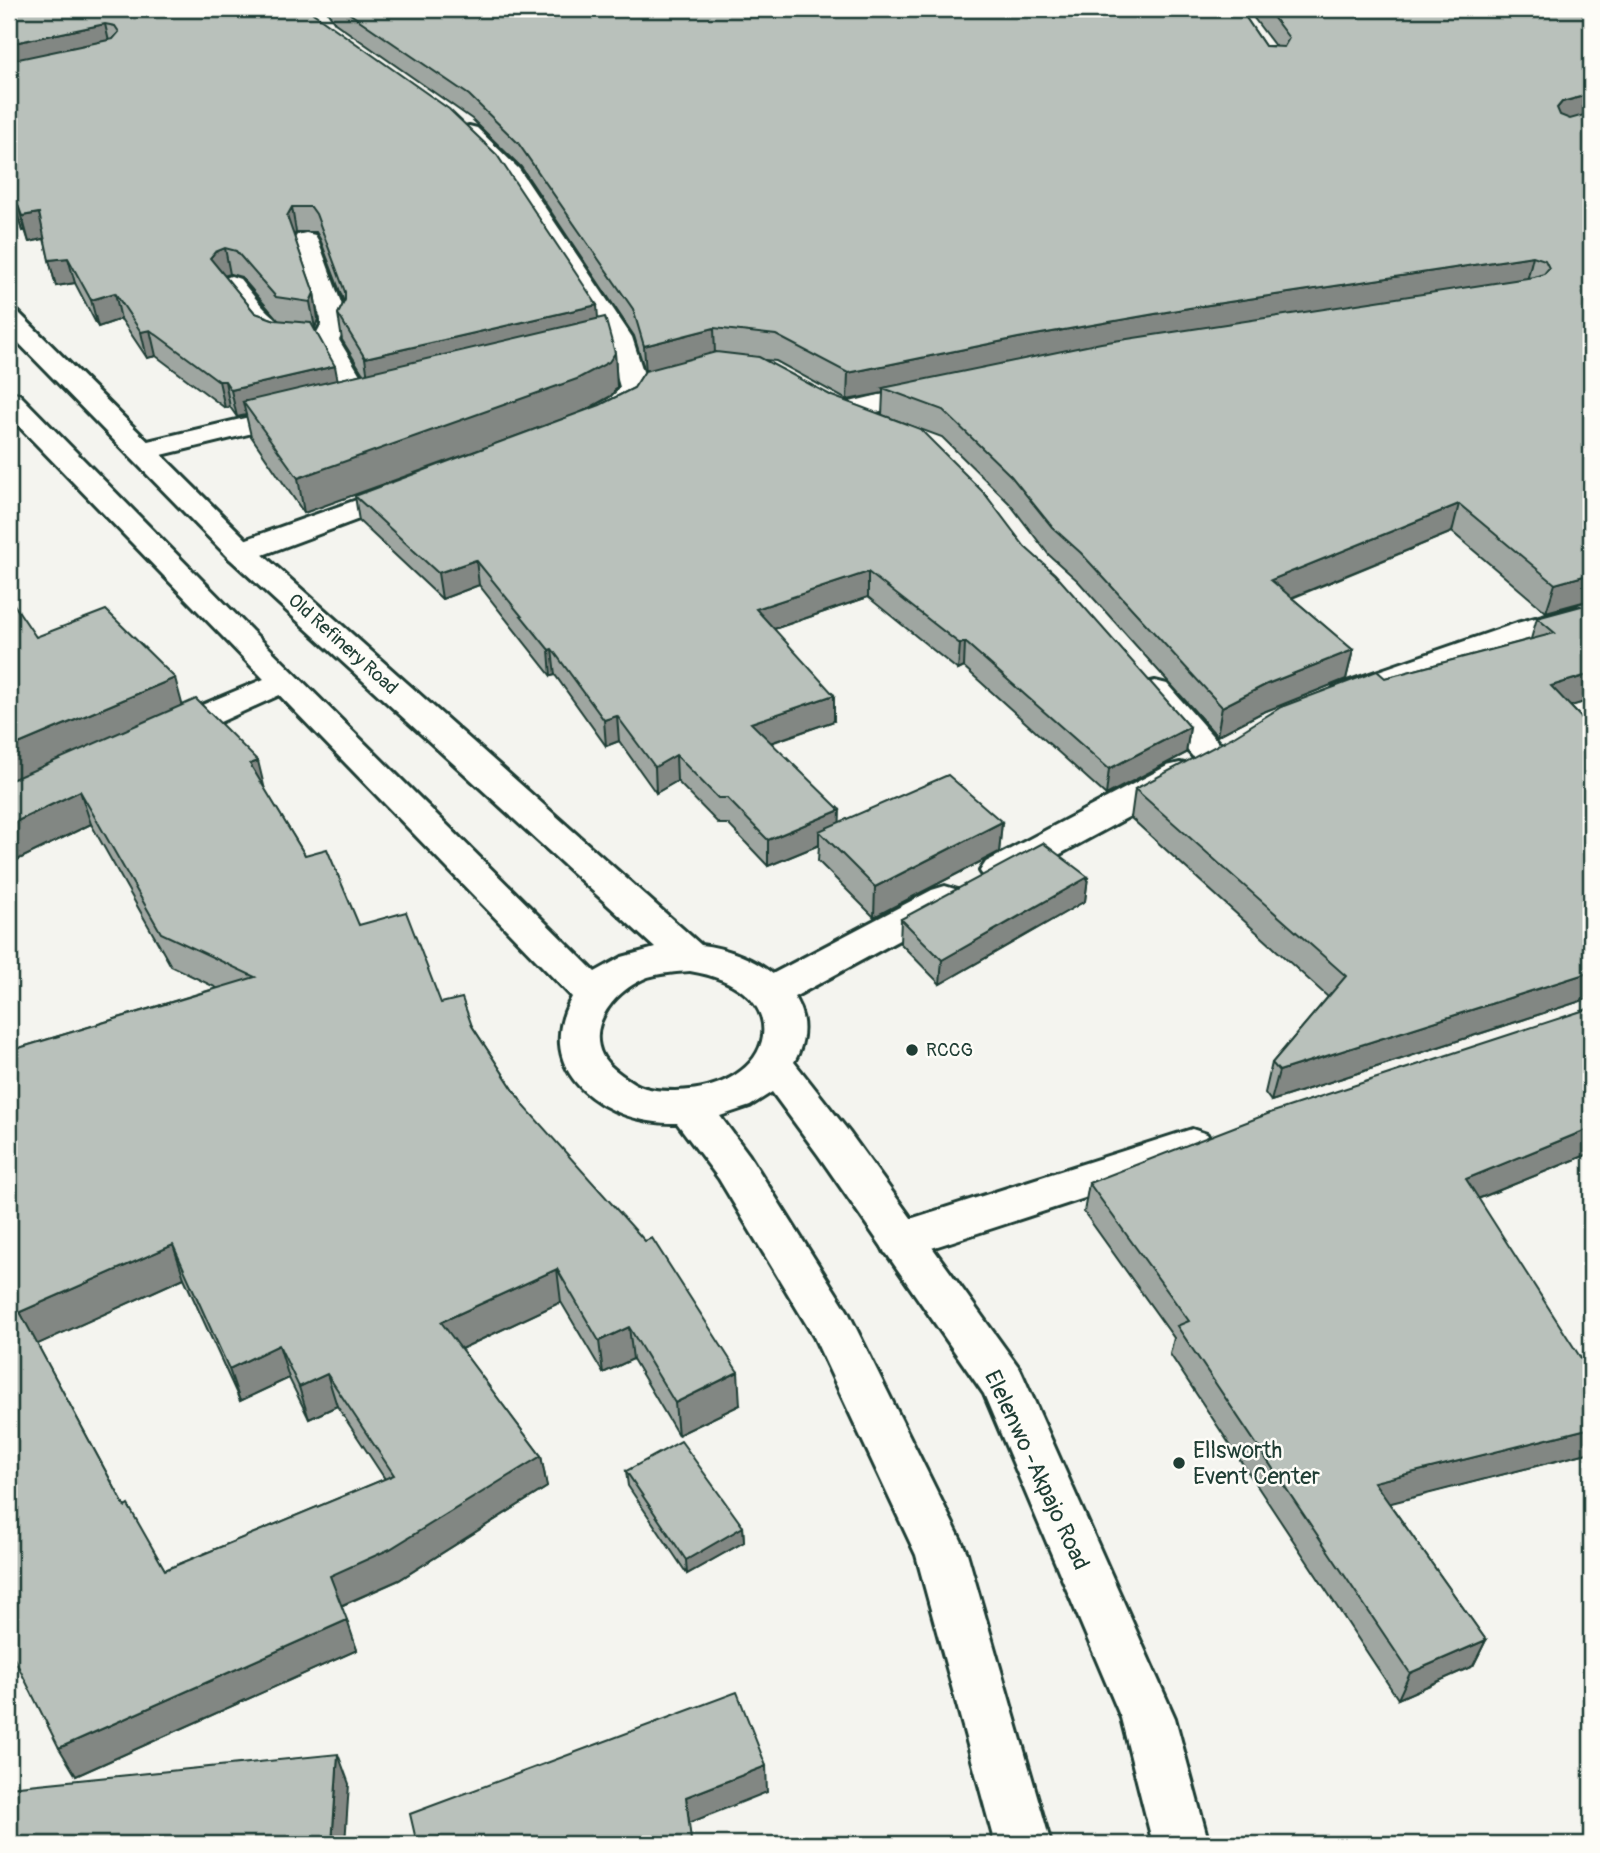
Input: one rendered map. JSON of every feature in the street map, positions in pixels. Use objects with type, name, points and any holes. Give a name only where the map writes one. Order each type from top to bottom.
[{"type":"main road","points":[[451,118],[511,174],[606,340],[645,384],[624,404],[565,431]]},
{"type":"main road","points":[[141,451],[350,401],[326,340],[334,325],[334,319],[306,240]]},
{"type":"main road","points":[[231,284],[270,331],[279,336],[326,340]]},
{"type":"main road","name":"Old Refinery Road","points":[[9,318],[241,552],[690,957]]},
{"type":"main road","points":[[889,428],[831,406],[964,383]]},
{"type":"main road","points":[[9,400],[595,996]]},
{"type":"main road","points":[[241,552],[435,481]]},
{"type":"main road","points":[[1314,706],[1454,655],[1591,613]]},
{"type":"main road","points":[[1140,674],[1212,757]]},
{"type":"main road","points":[[134,748],[283,681]]},
{"type":"main road","points":[[771,992],[1212,757],[1242,738]]},
{"type":"main road","points":[[690,957],[722,962],[749,974],[771,992],[783,1014],[784,1039],[773,1064],[752,1085],[723,1100],[689,1107],[653,1106],[621,1096],[597,1078],[581,1055],[578,1031],[585,1008],[603,986],[627,970],[657,961],[690,957]]},
{"type":"main road","name":"Elelenwo -Akpajo Road","points":[[773,1064],[1003,1383],[1148,1718],[1181,1844]]},
{"type":"main road","points":[[689,1107],[734,1167],[832,1326],[941,1553],[1023,1844]]},
{"type":"main road","points":[[901,1240],[1233,1133]]},
{"type":"building","points":[[9,9],[310,9],[449,109],[497,155],[597,305],[365,358],[338,314],[345,300],[345,292],[316,214],[311,207],[292,207],[287,216],[314,293],[310,302],[276,297],[236,251],[225,248],[215,252],[210,258],[255,313],[275,320],[311,323],[335,366],[231,390],[225,381],[219,381],[150,330],[141,332],[115,293],[91,300],[68,258],[49,260],[39,213],[22,216],[18,205],[15,206],[9,182],[9,61],[113,39],[119,32],[115,26],[105,24],[9,44]]},
{"type":"building","points":[[343,9],[1240,9],[1265,46],[1284,47],[1289,38],[1267,9],[1591,9],[1591,94],[1562,102],[1557,108],[1560,115],[1570,119],[1591,113],[1591,574],[1555,584],[1459,504],[1271,580],[1353,650],[1267,684],[1222,707],[1081,553],[1052,527],[1011,476],[943,410],[883,388],[1101,343],[1534,277],[1544,274],[1549,268],[1545,260],[1533,256],[1189,308],[1018,338],[848,373],[776,335],[714,328],[644,346],[633,309],[518,143],[469,95]]},
{"type":"building","points":[[605,317],[615,353],[609,362],[577,379],[298,478],[243,402]]},
{"type":"building","points":[[716,352],[759,357],[832,396],[920,429],[985,494],[1025,547],[1055,574],[1190,727],[1109,769],[965,642],[960,644],[868,572],[756,609],[834,695],[751,723],[840,810],[768,840],[727,798],[718,798],[676,755],[655,767],[617,716],[604,720],[552,649],[549,650],[476,560],[438,573],[355,496],[600,405],[634,388],[645,371]]},
{"type":"building","points":[[9,597],[36,637],[106,610],[175,678],[9,748]]},
{"type":"building","points":[[1591,600],[1591,674],[1551,686],[1591,728],[1591,972],[1279,1071],[1272,1063],[1346,976],[1135,789],[1231,738],[1281,707],[1377,671],[1385,678],[1555,633],[1537,618],[1581,606],[1578,604]]},
{"type":"building","points":[[196,699],[258,761],[250,764],[305,855],[327,849],[359,925],[406,912],[441,1003],[462,998],[472,1026],[524,1106],[645,1241],[652,1238],[738,1372],[675,1403],[629,1327],[599,1341],[557,1269],[441,1322],[541,1456],[390,1549],[330,1576],[347,1620],[59,1748],[9,1648],[9,1051],[255,977],[161,933],[80,791],[9,825],[9,781]],"holes":[[[173,1245],[229,1369],[279,1345],[299,1387],[327,1374],[394,1475],[165,1570],[128,1505],[125,1507],[20,1312]]]},
{"type":"building","points":[[948,775],[1002,822],[875,887],[819,831]]},
{"type":"building","points":[[1043,843],[1088,877],[942,960],[901,919]]},
{"type":"building","points":[[1591,1008],[1591,1128],[1466,1179],[1591,1374],[1591,1428],[1374,1482],[1486,1640],[1410,1673],[1177,1326],[1189,1321],[1089,1183],[1270,1113]]},
{"type":"building","points":[[681,1441],[743,1527],[686,1560],[626,1471]]},
{"type":"building","points":[[737,1692],[766,1766],[686,1797],[691,1840],[680,1844],[417,1844],[410,1814]]},
{"type":"building","points":[[338,1754],[332,1844],[9,1844],[9,1787]]},
{"type":"place","name":"RCCG","points":[[912,1050]]},
{"type":"place","name":"Ellsworth Event Center","points":[[1179,1463]]}]
